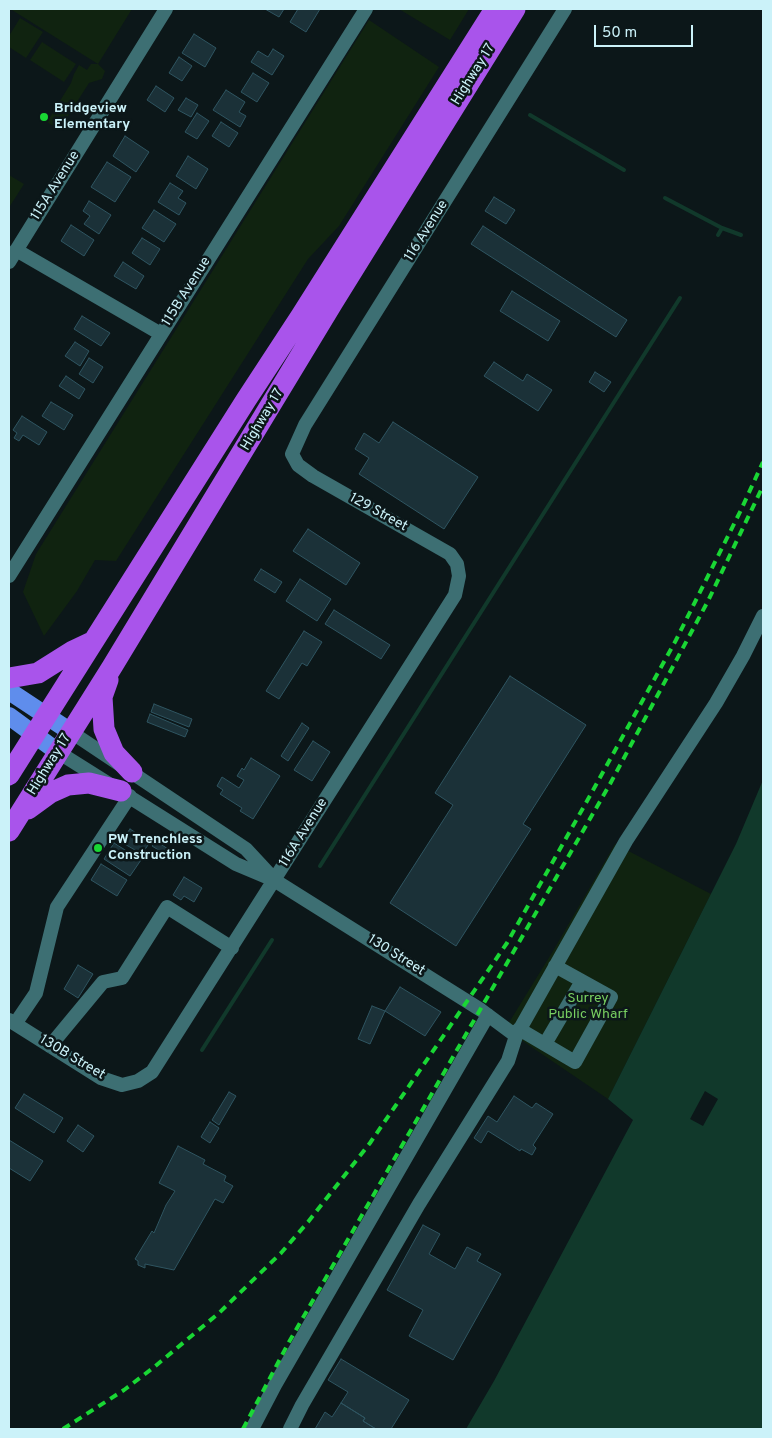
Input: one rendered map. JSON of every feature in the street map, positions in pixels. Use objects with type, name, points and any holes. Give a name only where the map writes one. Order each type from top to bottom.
[{"type":"highway","name":"Highway 17","points":[[12,825],[58,752],[60,724],[92,642],[496,9]]},
{"type":"highway","name":"Highway 17","points":[[9,774],[34,734],[60,724],[112,667],[333,302],[515,9]]},
{"type":"highway","points":[[60,724],[214,471],[246,400]]},
{"type":"highway","points":[[9,678],[38,673],[73,651],[92,642]]},
{"type":"highway","points":[[112,667],[102,697],[104,729],[114,753],[132,772]]},
{"type":"highway","points":[[12,825],[50,792],[68,785],[89,783],[126,794]]},
{"type":"main road","points":[[9,691],[60,724]]},
{"type":"main road","points":[[9,716],[58,752]]},
{"type":"street","name":"115A Avenue","points":[[9,262],[166,9]]},
{"type":"street","name":"115B Avenue","points":[[9,576],[366,9]]},
{"type":"street","name":"116 Avenue","points":[[292,454],[305,425],[565,9]]},
{"type":"street","points":[[16,250],[161,334]]},
{"type":"street","name":"129 Street","points":[[292,454],[298,465],[313,476],[450,554],[457,564],[459,576]]},
{"type":"street","name":"116A Avenue","points":[[138,1081],[152,1072],[232,948],[448,606],[454,595],[459,576]]},
{"type":"street","points":[[290,1429],[302,1404],[419,1204],[508,1060],[518,1032],[626,841],[716,702],[743,656],[763,616]]},
{"type":"street","name":"130 Street","points":[[60,724],[246,849],[274,880]]},
{"type":"street","name":"130 Street","points":[[58,752],[236,864],[274,880],[488,1015],[518,1032],[545,1044],[575,1062],[611,997],[582,981]]},
{"type":"street","points":[[12,1022],[36,994],[57,907],[126,794]]},
{"type":"street","points":[[50,1046],[103,982],[122,978],[168,907],[232,948]]},
{"type":"street","points":[[545,1044],[582,981],[555,966]]},
{"type":"street","points":[[252,1429],[280,1376],[488,1015]]},
{"type":"street","name":"130B Street","points":[[12,1022],[101,1078],[122,1085],[138,1081]]},
{"type":"green space","points":[[13,9],[132,9],[98,64]]},
{"type":"green space","points":[[399,9],[469,9],[450,40]]},
{"type":"green space","points":[[20,18],[43,32],[26,58],[9,47],[9,36]]},
{"type":"green space","points":[[369,20],[439,67],[339,226],[308,259],[116,561],[95,560],[77,591],[44,636],[23,592],[36,554]]},
{"type":"green space","points":[[42,42],[76,64],[64,82],[30,60]]},
{"type":"green space","points":[[91,64],[98,64],[105,71],[102,79],[89,83],[59,130],[47,122],[71,83],[79,65],[87,70]]},
{"type":"green space","points":[[9,175],[24,184],[10,206],[9,205]]},
{"type":"green space","name":"Surrey Public Wharf","points":[[615,844],[711,894],[608,1099],[505,1029]]},
{"type":"shaded area","points":[[763,780],[763,1429],[466,1429],[494,1381],[633,1120],[608,1099],[736,844]]},
{"type":"pier","points":[[705,1091],[718,1099],[703,1126],[690,1119]]},
{"type":"building","points":[[265,9],[284,9],[279,17]]},
{"type":"building","points":[[298,9],[320,9],[306,32],[290,22]]},
{"type":"building","points":[[194,34],[216,48],[205,67],[182,53]]},
{"type":"building","points":[[273,49],[284,56],[272,75],[251,62],[258,51],[268,57]]},
{"type":"building","points":[[179,57],[192,66],[182,81],[169,73]]},
{"type":"building","points":[[253,73],[269,83],[257,102],[241,92]]},
{"type":"building","points":[[156,86],[174,98],[165,112],[147,100]]},
{"type":"building","points":[[226,90],[245,102],[239,112],[246,116],[240,127],[213,110]]},
{"type":"building","points":[[186,98],[198,105],[191,117],[178,110]]},
{"type":"building","points":[[197,113],[209,121],[197,139],[185,132]]},
{"type":"building","points":[[221,122],[238,133],[229,147],[212,136]]},
{"type":"building","points":[[125,136],[149,152],[136,172],[113,156]]},
{"type":"building","points":[[188,156],[208,169],[196,189],[176,176]]},
{"type":"building","points":[[107,162],[131,177],[115,202],[91,187]]},
{"type":"building","points":[[170,183],[183,191],[178,198],[186,203],[179,215],[158,202]]},
{"type":"building","points":[[494,197],[515,210],[506,224],[485,211]]},
{"type":"building","points":[[89,201],[111,215],[99,234],[84,224],[90,216],[83,211]]},
{"type":"building","points":[[154,210],[176,224],[164,242],[142,228]]},
{"type":"building","points":[[71,225],[94,240],[84,256],[61,241]]},
{"type":"building","points":[[483,226],[627,320],[616,337],[471,244]]},
{"type":"building","points":[[142,238],[160,249],[150,265],[132,253]]},
{"type":"building","points":[[123,262],[144,276],[136,289],[114,276]]},
{"type":"building","points":[[512,291],[560,321],[548,341],[500,311]]},
{"type":"building","points":[[82,316],[110,333],[101,346],[74,329]]},
{"type":"building","points":[[75,342],[89,351],[80,366],[65,356]]},
{"type":"building","points":[[89,358],[103,367],[93,383],[79,374]]},
{"type":"building","points":[[494,362],[523,381],[527,374],[552,390],[538,411],[484,376]]},
{"type":"building","points":[[595,372],[611,382],[604,392],[589,382]]},
{"type":"building","points":[[66,376],[85,389],[79,399],[59,386]]},
{"type":"building","points":[[51,402],[73,415],[64,430],[42,416]]},
{"type":"building","points":[[22,416],[47,432],[39,445],[23,435],[19,441],[14,438],[17,433],[13,430]]},
{"type":"building","points":[[393,422],[478,477],[444,529],[359,474],[369,458],[355,449],[364,433],[379,443]]},
{"type":"building","points":[[308,529],[360,563],[346,585],[293,551]]},
{"type":"building","points":[[261,569],[282,582],[275,593],[254,580]]},
{"type":"building","points":[[300,579],[331,599],[317,621],[286,601]]},
{"type":"building","points":[[334,610],[390,645],[381,659],[325,624]]},
{"type":"building","points":[[304,631],[322,642],[307,666],[302,663],[279,699],[266,691]]},
{"type":"building","points":[[510,676],[586,725],[523,824],[531,829],[456,946],[390,903],[453,805],[435,793]]},
{"type":"building","points":[[154,704],[192,719],[189,727],[151,712]]},
{"type":"building","points":[[150,714],[188,730],[185,737],[147,722]]},
{"type":"building","points":[[302,723],[309,728],[288,761],[281,756]]},
{"type":"building","points":[[313,741],[330,752],[312,781],[294,770]]},
{"type":"building","points":[[251,758],[280,776],[253,819],[240,811],[242,808],[220,794],[223,790],[217,786],[222,777],[239,788],[244,780],[237,776],[242,768],[244,770]]},
{"type":"building","points":[[130,829],[150,842],[142,854],[121,842]]},
{"type":"building","points":[[156,841],[168,849],[165,854],[152,846]]},
{"type":"building","points":[[114,843],[141,860],[130,876],[104,859]]},
{"type":"building","points":[[101,864],[127,880],[117,896],[91,880]]},
{"type":"building","points":[[184,877],[202,888],[194,902],[184,896],[181,900],[173,895]]},
{"type":"building","points":[[78,965],[93,974],[78,998],[64,989]]},
{"type":"building","points":[[400,987],[441,1012],[425,1036],[385,1011]]},
{"type":"building","points":[[372,1006],[385,1011],[370,1044],[358,1039]]},
{"type":"building","points":[[229,1092],[236,1096],[219,1125],[212,1120]]},
{"type":"building","points":[[24,1094],[63,1118],[54,1133],[15,1108]]},
{"type":"building","points":[[514,1096],[532,1108],[536,1103],[553,1114],[533,1145],[536,1148],[532,1155],[521,1149],[520,1151],[488,1131],[481,1143],[474,1138],[488,1116],[497,1122]]},
{"type":"building","points":[[210,1122],[219,1128],[210,1143],[201,1137]]},
{"type":"building","points":[[78,1125],[94,1136],[83,1152],[67,1141]]},
{"type":"building","points":[[9,1140],[43,1161],[30,1181],[9,1168]]},
{"type":"building","points":[[178,1146],[205,1160],[203,1164],[226,1176],[224,1181],[233,1186],[223,1203],[215,1199],[174,1270],[145,1264],[145,1268],[138,1265],[138,1261],[135,1259],[152,1231],[154,1233],[166,1205],[175,1191],[159,1183]]},
{"type":"building","points":[[423,1225],[440,1234],[429,1254],[455,1269],[467,1247],[481,1254],[477,1261],[501,1274],[453,1360],[409,1336],[423,1310],[387,1290]]},
{"type":"building","points":[[341,1359],[409,1400],[391,1429],[376,1429],[363,1421],[365,1418],[341,1403],[348,1392],[328,1380]]},
{"type":"building","points":[[341,1403],[365,1418],[363,1421],[376,1429],[315,1429],[325,1412],[332,1417]]},
{"type":"waterway","points":[[530,115],[624,170]]},
{"type":"waterway","points":[[665,198],[722,228]]},
{"type":"waterway","points":[[718,235],[722,228],[741,235]]},
{"type":"waterway","points":[[320,866],[680,298]]},
{"type":"waterway","points":[[202,1050],[272,940]]},
{"type":"railway","points":[[63,1429],[124,1390],[219,1313],[281,1253],[370,1143],[507,943],[676,640],[763,462]]},
{"type":"railway","points":[[243,1429],[289,1342],[610,784],[708,601],[763,486]]},
{"type":"place","name":"Bridgeview Elementary","points":[[44,117]]},
{"type":"place","name":"PW Trenchless Construction","points":[[98,848]]}]
